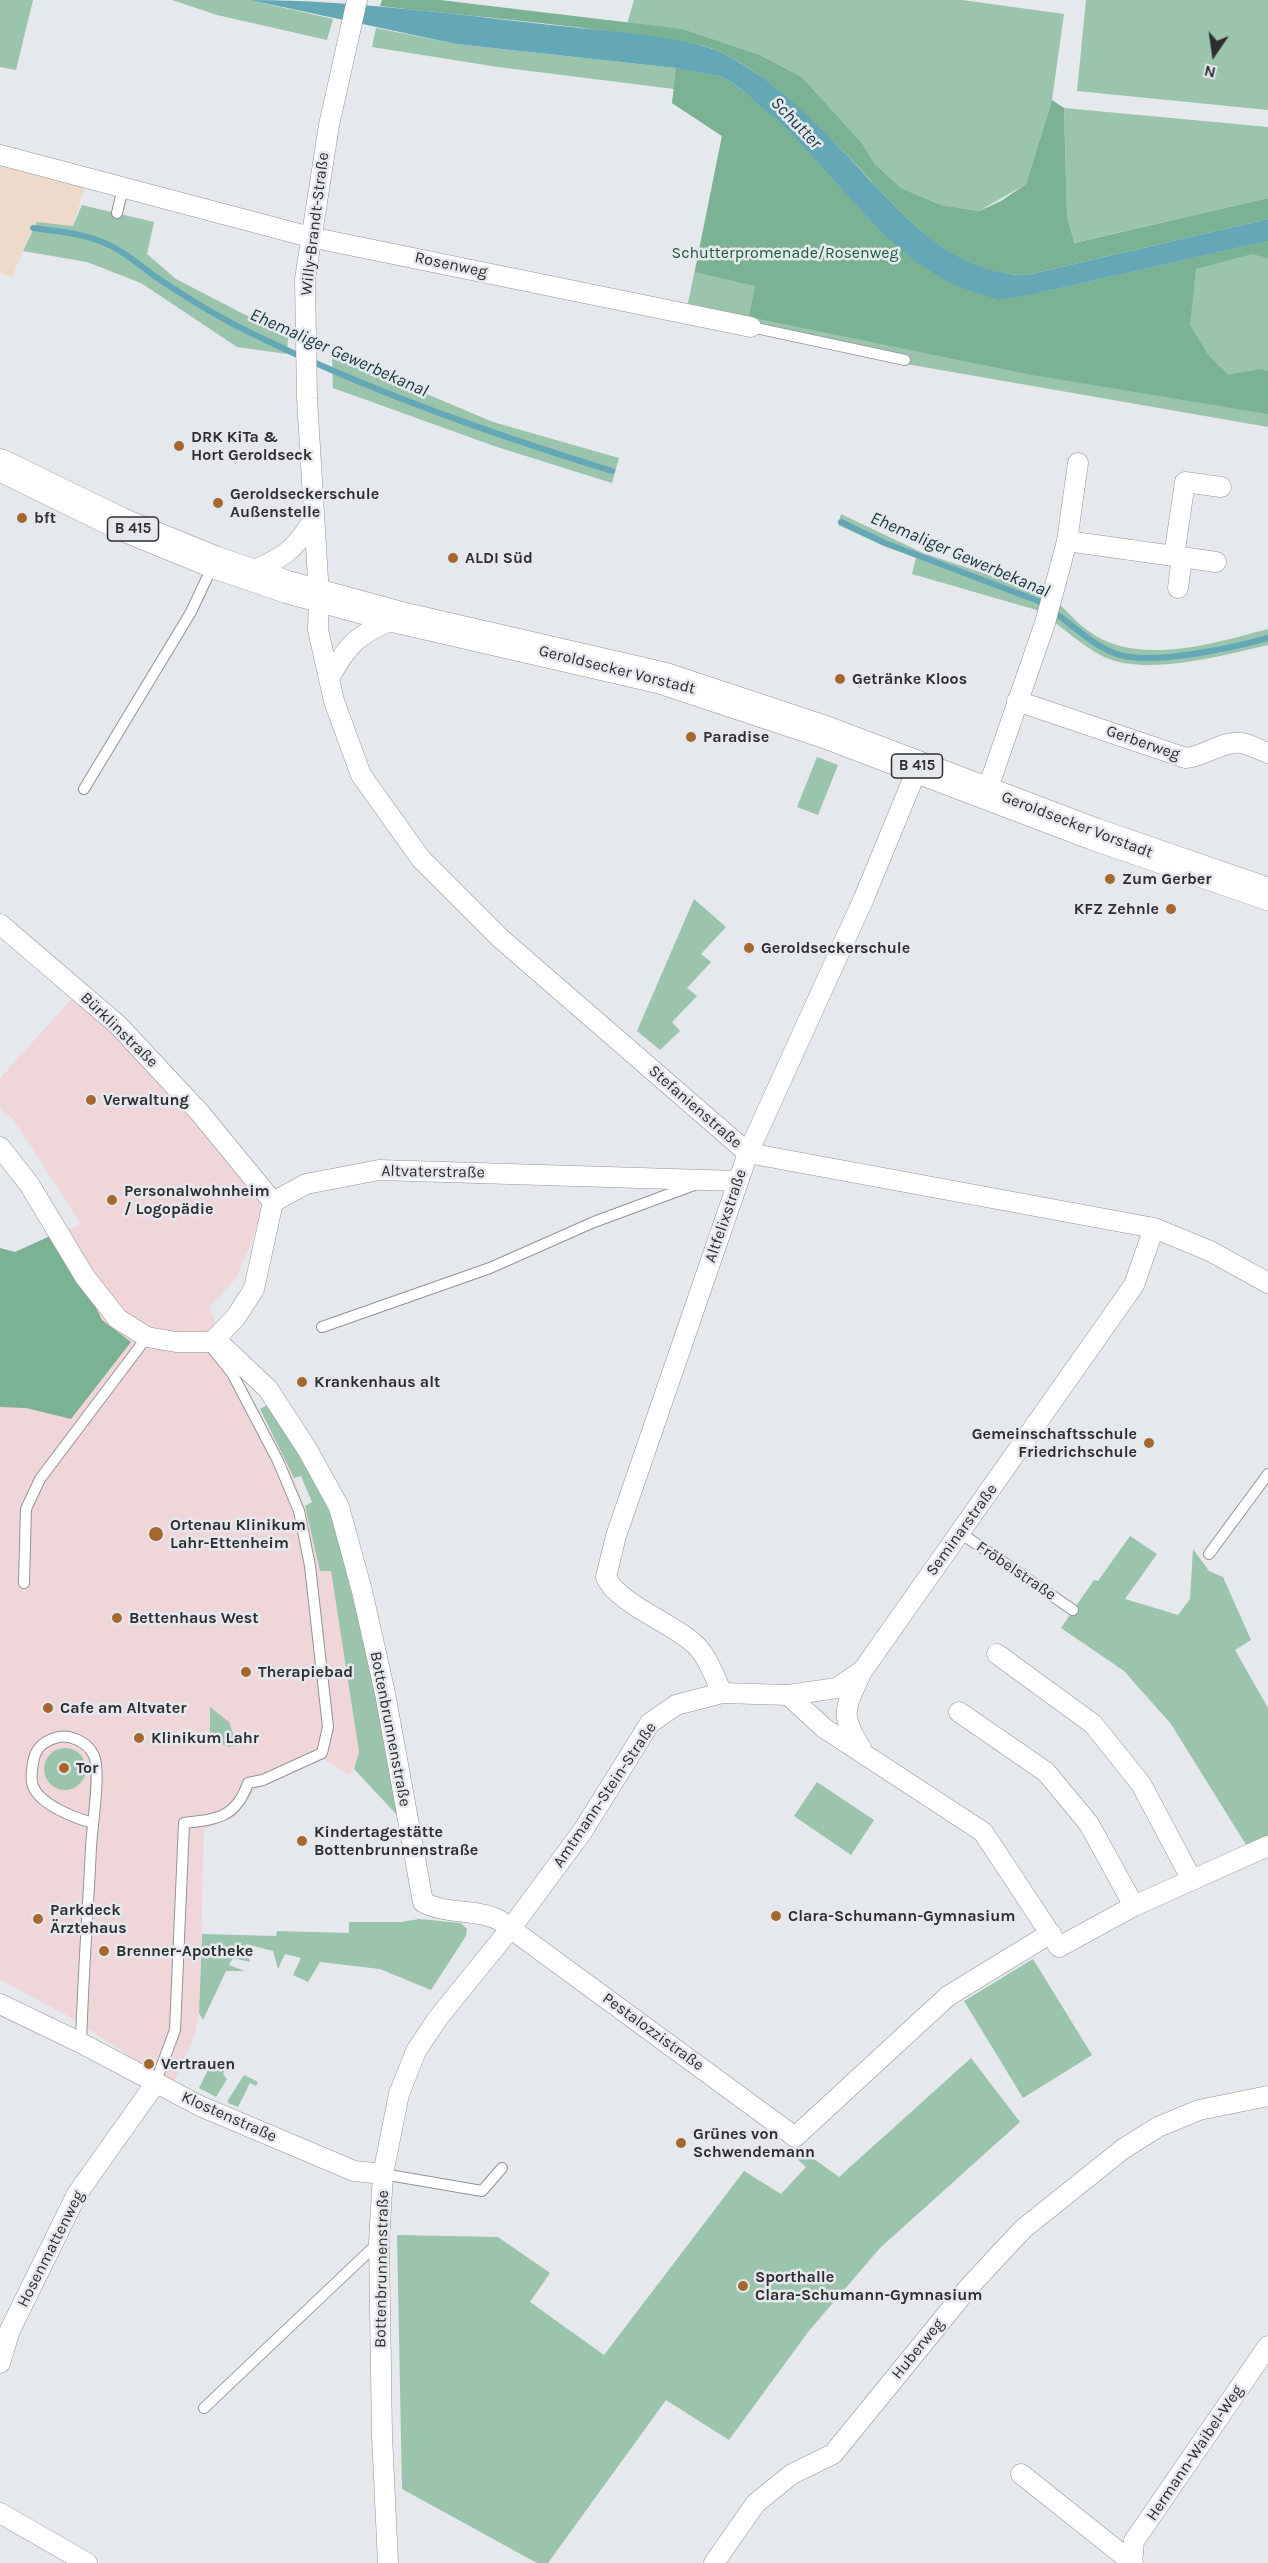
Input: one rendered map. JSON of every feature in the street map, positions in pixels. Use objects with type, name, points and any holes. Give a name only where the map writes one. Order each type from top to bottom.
[{"type":"main road","name":"Geroldsecker Vorstadt","points":[[0,465],[121,524],[214,562],[319,596],[397,617],[662,678],[825,732],[987,791],[1094,834],[1268,894]]},
{"type":"street","name":"Willy-Brandt-Straße","points":[[319,596],[306,370],[305,279],[310,237],[344,55],[357,0]]},
{"type":"street","name":"Rosenweg","points":[[0,155],[310,237],[751,327]]},
{"type":"street","points":[[987,791],[1053,599],[1067,541],[1078,463]]},
{"type":"street","points":[[1178,588],[1178,557],[1185,482],[1221,488]]},
{"type":"street","points":[[247,573],[274,562],[299,544],[313,520]]},
{"type":"street","points":[[1067,541],[1216,562]]},
{"type":"street","name":"Stefanienstraße","points":[[319,596],[318,630],[329,679],[342,725],[361,775],[421,859],[500,938],[748,1153],[1154,1228],[1210,1251],[1267,1279]]},
{"type":"street","points":[[329,679],[341,656],[359,636],[397,617]]},
{"type":"street","name":"Gerberweg","points":[[1017,701],[1186,758],[1201,757],[1228,742],[1241,743],[1268,753]]},
{"type":"street","name":"Altfelixstraße","points":[[722,1693],[707,1660],[693,1642],[615,1590],[606,1577],[616,1536],[748,1153],[864,898],[918,767]]},
{"type":"street","name":"Bürklinstraße","points":[[0,924],[118,1025],[200,1113],[273,1202]]},
{"type":"street","points":[[0,1147],[29,1184],[85,1277],[118,1319],[147,1337],[176,1342],[211,1340],[237,1317],[254,1289],[273,1202]]},
{"type":"street","name":"Altvaterstraße","points":[[273,1202],[306,1184],[379,1170],[738,1181]]},
{"type":"street","name":"Seminarstraße","points":[[788,1695],[837,1688],[863,1670],[1134,1285],[1154,1228]]},
{"type":"street","name":"Bottenbrunnenstraße","points":[[211,1340],[268,1389],[307,1449],[342,1517],[385,1693],[420,1895],[430,1906],[480,1912],[511,1928],[449,2003],[416,2051],[399,2094],[383,2174],[379,2242],[382,2435],[388,2563]]},
{"type":"street","points":[[997,1654],[1093,1724],[1141,1784],[1192,1880]]},
{"type":"street","points":[[863,1670],[845,1713],[849,1729],[864,1753]]},
{"type":"street","name":"Amtmann-Stein-Straße","points":[[511,1928],[582,1832],[650,1723],[676,1705],[722,1693],[788,1695]]},
{"type":"street","points":[[788,1695],[824,1728],[983,1832],[1059,1947],[1134,1906],[1268,1846]]},
{"type":"street","points":[[959,1712],[1046,1772],[1089,1824],[1134,1906]]},
{"type":"street","name":"Pestalozzistraße","points":[[511,1928],[795,2137],[948,1996],[1051,1933]]},
{"type":"street","name":"Klostenstraße","points":[[0,2004],[81,2043],[200,2106],[354,2171],[383,2174]]},
{"type":"street","name":"Hosenmattenweg","points":[[0,2363],[10,2330],[76,2194],[155,2084]]},
{"type":"street","name":"Huberweg","points":[[714,2563],[756,2503],[792,2474],[833,2454],[969,2287],[1023,2229],[1123,2149],[1158,2127],[1199,2110],[1268,2096]]},
{"type":"street","name":"Hermann-Waibel-Weg","points":[[1132,2563],[1134,2541],[1268,2346]]},
{"type":"street","points":[[1021,2474],[1132,2563]]},
{"type":"street","points":[[0,2513],[87,2563]]},
{"type":"lane","points":[[117,213],[123,188]]},
{"type":"lane","name":"Rosenweg","points":[[751,327],[905,360]]},
{"type":"lane","points":[[84,789],[191,612],[214,562]]},
{"type":"lane","points":[[322,1328],[490,1268],[594,1222],[711,1179]]},
{"type":"lane","points":[[24,1583],[26,1509],[40,1479],[147,1337]]},
{"type":"lane","points":[[155,2084],[175,2030],[184,1823],[225,1816],[244,1796],[248,1783],[263,1780],[322,1753],[328,1727],[310,1566],[299,1511],[278,1461],[232,1372],[211,1340]]},
{"type":"lane","points":[[1209,1554],[1268,1474]]},
{"type":"lane","name":"Fröbelstraße","points":[[959,1532],[1073,1610]]},
{"type":"lane","points":[[81,2043],[93,1823],[94,1756],[85,1745],[74,1738],[62,1736],[40,1746],[35,1754],[31,1779],[33,1788],[44,1799],[77,1819],[93,1823]]},
{"type":"lane","points":[[383,2174],[482,2191],[502,2168]]},
{"type":"lane","points":[[204,2408],[379,2242]]},
{"type":"shaded area","points":[[0,160],[86,183],[73,226],[33,228],[12,277],[0,273]]},
{"type":"shaded area","name":"Ortenau Klinikum Lahr-Ettenheim","points":[[86,983],[180,1084],[258,1188],[261,1212],[251,1243],[236,1278],[210,1307],[217,1331],[294,1478],[308,1518],[320,1571],[331,1571],[359,1752],[350,1776],[324,1759],[255,1790],[234,1818],[204,1829],[199,2013],[195,2035],[173,2084],[65,2014],[0,1980],[0,1248],[15,1252],[81,1224],[13,1119],[0,1108],[0,1078]]},
{"type":"green space","points":[[0,0],[33,0],[16,70],[0,67]]},
{"type":"green space","points":[[172,0],[250,0],[333,19],[327,40],[217,15]]},
{"type":"green space","points":[[382,0],[440,0],[683,29],[760,55],[802,77],[862,143],[875,164],[901,188],[941,205],[979,211],[1001,201],[1026,184],[1052,100],[1064,108],[1067,217],[1074,243],[1268,198],[1268,219],[1027,275],[997,272],[970,262],[945,248],[921,230],[798,107],[753,71],[713,49],[693,43],[610,31],[380,6]]},
{"type":"green space","points":[[634,0],[962,0],[1064,14],[1052,100],[1026,184],[979,211],[941,205],[901,188],[875,164],[862,143],[802,77],[760,55],[683,29],[627,24]]},
{"type":"green space","points":[[1086,0],[1268,0],[1268,110],[1077,91]]},
{"type":"green space","name":"Schutterpromenade/Rosenweg","points":[[376,28],[456,44],[676,68],[722,77],[1034,294],[1268,241],[1268,427],[889,361],[685,318],[722,136],[672,103],[674,89],[498,67],[372,47]]},
{"type":"green space","name":"Schutterpromenade/Rosenweg","points":[[676,68],[722,77],[736,85],[787,129],[882,233],[1034,294],[1268,241],[1268,258],[1252,254],[1196,269],[1190,325],[1209,356],[1228,375],[1260,369],[1268,371],[1268,414],[1032,375],[749,317],[755,286],[695,272],[722,136],[672,103]]},
{"type":"green space","points":[[1064,108],[1268,127],[1268,198],[1073,243],[1067,217]]},
{"type":"green space","points":[[82,205],[154,222],[147,254],[176,279],[288,337],[287,354],[237,347],[141,283],[87,262],[23,251],[37,222],[73,226]]},
{"type":"green space","points":[[332,354],[493,422],[619,458],[612,483],[497,447],[333,388]]},
{"type":"green space","points":[[841,514],[923,553],[1046,594],[1040,611],[912,574],[916,557],[886,547],[838,525]]},
{"type":"green space","points":[[1060,605],[1087,630],[1107,641],[1129,648],[1176,649],[1268,629],[1268,645],[1190,662],[1129,664],[1097,653],[1054,622]]},
{"type":"green space","points":[[817,757],[838,765],[818,815],[797,807]]},
{"type":"green space","points":[[694,899],[726,927],[701,954],[711,962],[687,988],[697,996],[672,1022],[680,1031],[660,1050],[637,1031]]},
{"type":"green space","points":[[59,1232],[102,1320],[131,1342],[71,1419],[26,1408],[0,1407],[0,1248],[15,1252]]},
{"type":"green space","points":[[269,1404],[301,1455],[333,1519],[370,1667],[398,1816],[354,1769],[359,1752],[331,1571],[320,1571],[305,1506],[312,1502],[301,1476],[294,1478],[260,1409]]},
{"type":"green space","points":[[1130,1536],[1157,1554],[1125,1599],[1178,1615],[1190,1599],[1193,1549],[1209,1571],[1223,1577],[1251,1640],[1235,1650],[1268,1708],[1268,1838],[1248,1848],[1171,1724],[1124,1671],[1061,1628],[1094,1580],[1098,1581]]},
{"type":"green space","points":[[210,1707],[229,1722],[237,1745],[229,1747],[210,1739]]},
{"type":"green space","points":[[65,1748],[73,1749],[80,1754],[85,1761],[85,1777],[80,1784],[73,1789],[65,1790],[57,1789],[50,1784],[45,1777],[44,1769],[45,1761],[50,1754],[57,1749]]},
{"type":"green space","points":[[817,1782],[874,1820],[851,1855],[794,1816]]},
{"type":"green space","points":[[419,1919],[461,1923],[467,1929],[466,1936],[431,1990],[380,1969],[320,1962],[308,1982],[293,1975],[301,1958],[285,1954],[278,1969],[273,1951],[246,1944],[250,1962],[233,1958],[229,1965],[245,1971],[226,1971],[203,2020],[199,2013],[202,1934],[276,1936],[277,1931],[349,1933],[349,1922],[401,1922]]},
{"type":"green space","points":[[1033,1959],[1092,2055],[1023,2098],[964,2001]]},
{"type":"green space","points":[[971,2058],[1020,2122],[880,2248],[808,2332],[729,2440],[666,2400],[548,2563],[537,2563],[402,2489],[397,2235],[498,2237],[550,2273],[530,2302],[604,2355],[744,2171],[781,2194],[806,2167],[793,2155],[800,2149],[839,2177]]},
{"type":"green space","points":[[213,2060],[226,2066],[223,2074],[227,2079],[216,2097],[199,2088]]},
{"type":"green space","points":[[244,2075],[258,2082],[256,2086],[250,2083],[238,2107],[228,2103],[228,2100]]},
{"type":"water","name":"Schutter","points":[[250,0],[410,9],[649,36],[707,47],[739,62],[770,83],[798,107],[921,231],[970,262],[997,272],[1027,275],[1268,219],[1268,241],[999,300],[951,284],[915,261],[882,233],[787,129],[736,85],[722,77],[676,68],[456,44]]},
{"type":"waterway","name":"Ehemaliger Gewerbekanal","points":[[33,228],[76,234],[108,244],[177,291],[226,320],[295,354],[384,392],[474,426],[612,471]]},
{"type":"waterway","name":"Ehemaliger Gewerbekanal","points":[[841,522],[885,543],[1038,601],[1085,636],[1114,653],[1129,657],[1168,657],[1213,651],[1268,638]]},
{"type":"place","name":"DRK KiTa & Hort Geroldseck","points":[[179,446]]},
{"type":"place","name":"Geroldseckerschule Außenstelle","points":[[218,503]]},
{"type":"place","name":"bft","points":[[22,518]]},
{"type":"place","name":"ALDI Süd","points":[[453,558]]},
{"type":"place","name":"Getränke Kloos","points":[[840,679]]},
{"type":"place","name":"Paradise","points":[[691,737]]},
{"type":"place","name":"Zum Gerber","points":[[1110,879]]},
{"type":"place","name":"KFZ Zehnle","points":[[1171,909]]},
{"type":"place","name":"Geroldseckerschule","points":[[749,948]]},
{"type":"place","name":"Verwaltung","points":[[91,1100]]},
{"type":"place","name":"Personalwohnheim / Logopädie","points":[[112,1200]]},
{"type":"place","name":"Krankenhaus alt","points":[[302,1382]]},
{"type":"place","name":"Gemeinschaftsschule Friedrichschule","points":[[1149,1443]]},
{"type":"place","name":"Ortenau Klinikum Lahr-Ettenheim","points":[[156,1534]]},
{"type":"place","name":"Bettenhaus West","points":[[117,1618]]},
{"type":"place","name":"Therapiebad","points":[[246,1672]]},
{"type":"place","name":"Cafe am Altvater","points":[[48,1708]]},
{"type":"place","name":"Klinikum Lahr","points":[[139,1738]]},
{"type":"place","name":"Tor","points":[[64,1768]]},
{"type":"place","name":"Kindertagestätte Bottenbrunnenstraße","points":[[302,1841]]},
{"type":"place","name":"Clara-Schumann-Gymnasium","points":[[776,1916]]},
{"type":"place","name":"Parkdeck Ärztehaus","points":[[38,1919]]},
{"type":"place","name":"Brenner-Apotheke","points":[[104,1951]]},
{"type":"place","name":"Vertrauen","points":[[149,2064]]},
{"type":"place","name":"Grünes von Schwendemann","points":[[681,2143]]},
{"type":"place","name":"Sporthalle Clara-Schumann-Gymnasium","points":[[743,2286]]}]
